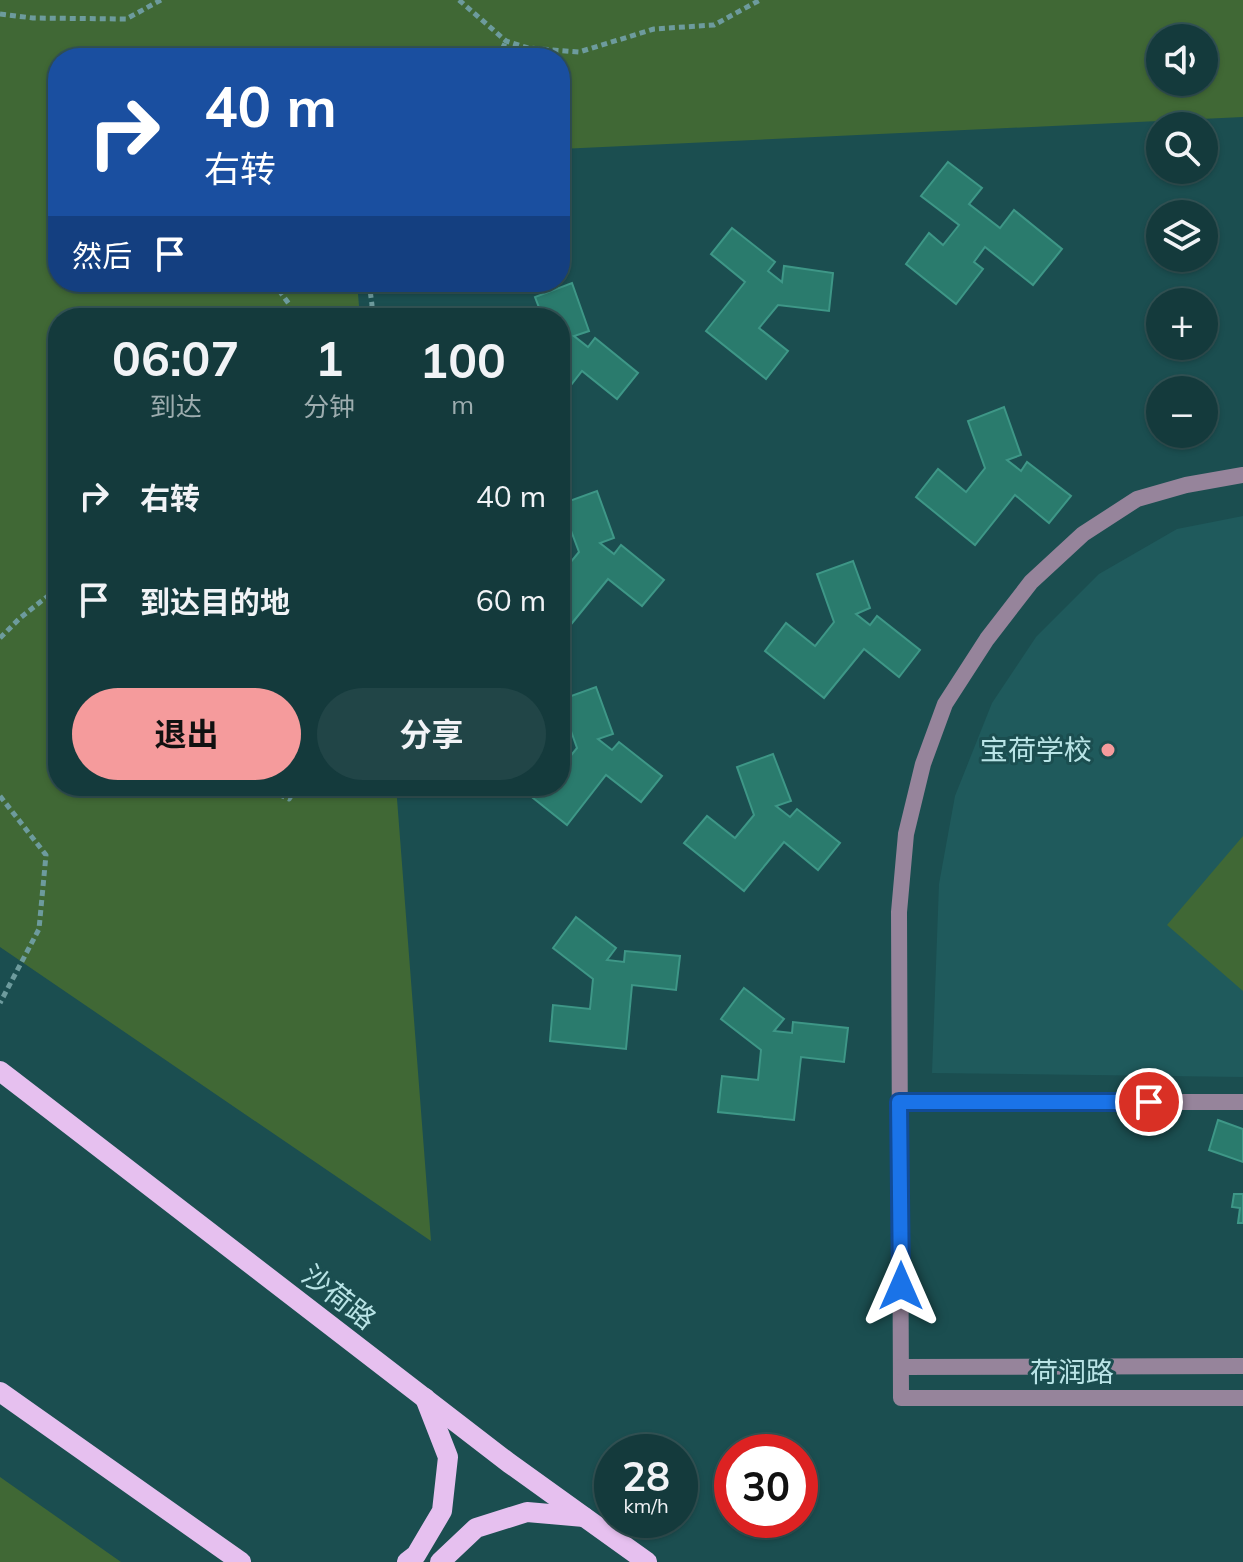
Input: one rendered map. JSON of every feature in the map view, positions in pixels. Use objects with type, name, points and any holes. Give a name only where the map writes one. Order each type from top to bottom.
[{"type":"main road","name":"沙荷路","points":[[0,1071],[509,1463],[647,1562]]},
{"type":"main road","points":[[0,1392],[241,1562]]},
{"type":"main road","points":[[407,1562],[416,1555],[442,1511],[448,1457],[425,1398]]},
{"type":"main road","points":[[440,1562],[476,1528],[527,1512],[584,1517]]},
{"type":"street","points":[[901,1367],[899,912],[906,834],[923,764],[945,704],[987,639],[1031,582],[1083,534],[1137,499],[1186,485],[1243,475]]},
{"type":"street","points":[[899,1102],[1243,1102]]},
{"type":"street","name":"荷润路","points":[[1243,1366],[901,1367],[901,1398],[1243,1398]]},
{"type":"path","points":[[0,14],[33,18],[126,19],[161,0]]},
{"type":"path","points":[[459,0],[506,41],[528,48]]},
{"type":"path","points":[[570,51],[579,52],[654,29],[714,25],[760,0]]},
{"type":"path","points":[[503,48],[506,41]]},
{"type":"path","points":[[0,638],[48,596]]},
{"type":"path","points":[[0,796],[46,855],[39,929],[0,1003]]},
{"type":"shaded area","name":"宝荷学校","points":[[1243,516],[1243,1077],[932,1073],[939,884],[955,796],[992,703],[1036,637],[1099,574],[1177,529]]},
{"type":"green space","points":[[0,0],[1243,0],[1243,117],[1218,118],[1218,112],[1146,112],[1146,122],[570,149],[570,48],[48,48],[48,292],[358,292],[359,308],[48,308],[48,796],[397,796],[431,1241],[0,947]]},
{"type":"green space","points":[[1243,836],[1243,991],[1167,925]]},
{"type":"green space","points":[[0,1477],[121,1562],[0,1562]]},
{"type":"building","points":[[948,162],[982,188],[969,204],[1000,228],[1014,210],[1062,249],[1033,285],[985,247],[974,262],[983,269],[956,304],[906,264],[929,233],[943,245],[959,225],[921,196]]},
{"type":"building","points":[[732,228],[775,262],[768,271],[782,282],[784,266],[833,273],[829,311],[778,305],[759,328],[788,351],[766,379],[706,331],[745,282],[711,254]]},
{"type":"building","points":[[570,284],[589,331],[574,336],[588,347],[595,338],[638,373],[617,399],[582,371],[570,386],[570,308],[539,308],[535,297],[548,292],[570,292]]},
{"type":"building","points":[[1004,407],[1021,455],[1007,460],[1021,471],[1027,462],[1071,496],[1049,523],[1015,495],[975,545],[916,497],[938,469],[966,492],[985,468],[968,421]]},
{"type":"building","points":[[597,491],[614,538],[600,543],[614,554],[621,545],[664,580],[642,606],[608,579],[570,626],[570,563],[579,552],[570,528],[570,501]]},
{"type":"building","points":[[853,561],[870,608],[856,614],[870,625],[877,616],[920,650],[899,677],[864,649],[824,698],[765,651],[786,623],[815,646],[834,622],[817,574]]},
{"type":"building","points":[[596,687],[613,734],[598,739],[612,750],[619,742],[662,776],[641,802],[606,775],[567,825],[531,796],[570,796],[570,757],[577,748],[570,728],[570,696]]},
{"type":"building","points":[[773,754],[791,801],[776,806],[790,817],[797,809],[840,843],[818,870],[784,842],[744,891],[684,843],[707,816],[735,838],[754,815],[737,767]]},
{"type":"building","points":[[576,917],[616,948],[607,960],[624,962],[625,951],[680,956],[676,990],[632,985],[626,1049],[550,1041],[553,1005],[590,1009],[593,979],[553,948]]},
{"type":"building","points":[[744,988],[784,1019],[774,1031],[792,1033],[793,1022],[848,1028],[844,1062],[801,1057],[794,1120],[718,1112],[722,1076],[758,1080],[761,1050],[721,1019]]},
{"type":"building","points":[[1218,1120],[1243,1129],[1243,1162],[1209,1150]]},
{"type":"building","points":[[1234,1194],[1243,1194],[1243,1223],[1238,1223],[1240,1208],[1232,1207]]},
{"type":"place","name":"宝荷学校","points":[[1108,750]]},
{"type":"route","points":[[901,1286],[899,1102],[1149,1102]]}]
